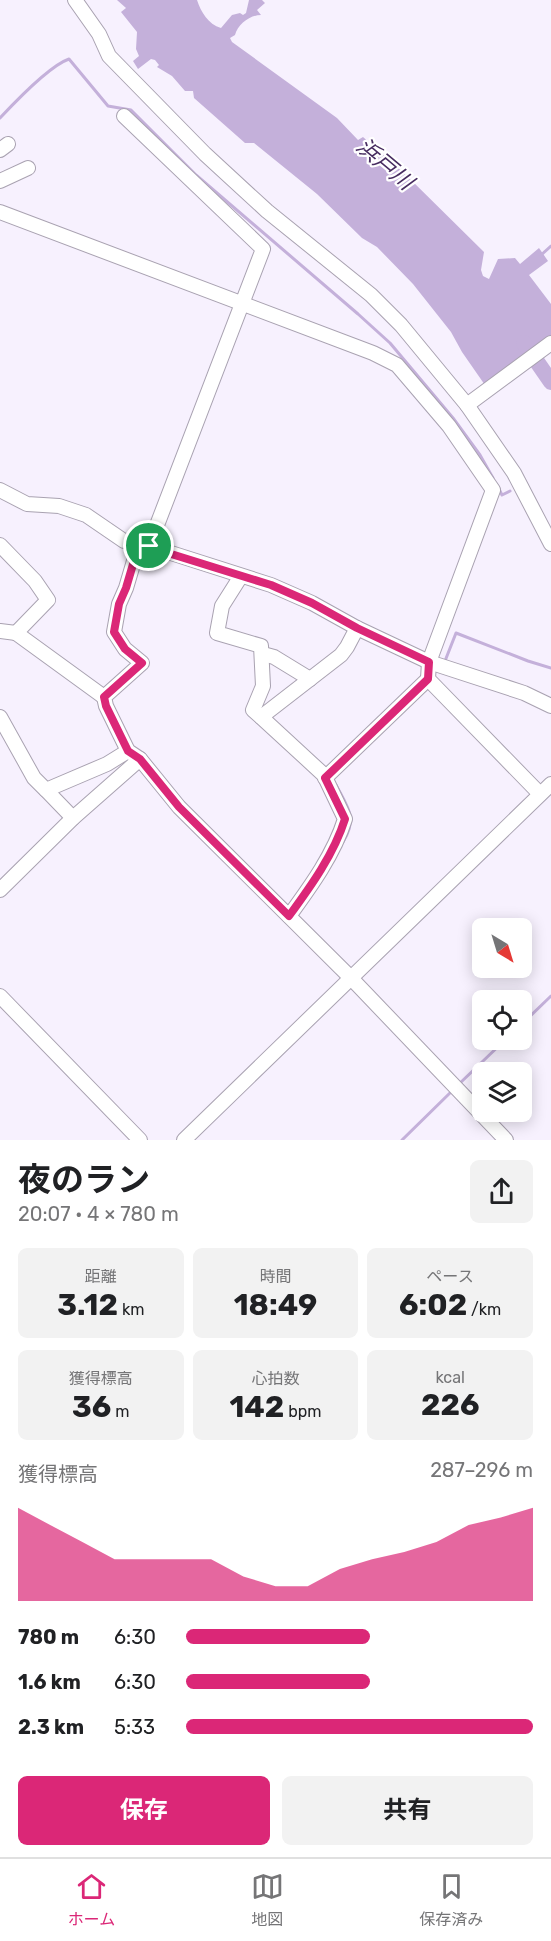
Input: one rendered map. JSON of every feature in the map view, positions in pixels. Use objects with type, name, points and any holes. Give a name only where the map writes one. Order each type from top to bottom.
[{"type":"street","points":[[75,0],[99,34],[109,56],[205,154],[267,211],[371,295],[401,325],[467,405],[514,473],[551,544]]},
{"type":"street","points":[[104,697],[142,663],[125,649],[114,632],[119,604],[263,249],[124,116]]},
{"type":"street","points":[[0,181],[28,168]]},
{"type":"street","points":[[0,212],[373,353],[397,365],[449,426],[493,490],[429,662],[428,679],[325,778]]},
{"type":"street","points":[[467,405],[551,343]]},
{"type":"street","points":[[0,490],[27,504],[59,506],[86,515],[124,541],[144,545],[271,585],[429,662],[524,693],[551,706]]},
{"type":"street","points":[[0,545],[35,581],[48,600],[16,633]]},
{"type":"street","points":[[242,576],[222,606],[217,633],[261,646],[263,686],[253,710],[312,762],[325,778],[345,819],[339,839],[306,894],[289,916]]},
{"type":"street","points":[[261,717],[341,655],[357,628]]},
{"type":"street","points":[[0,631],[16,633],[104,697],[106,706],[134,755],[179,807],[351,978],[506,1140]]},
{"type":"street","points":[[263,654],[274,657],[310,679]]},
{"type":"street","points":[[428,679],[540,794]]},
{"type":"street","points":[[0,717],[28,768],[73,818]]},
{"type":"street","points":[[46,790],[134,755]]},
{"type":"street","points":[[0,890],[134,755]]},
{"type":"street","points":[[184,1140],[551,784]]},
{"type":"street","points":[[0,996],[140,1140]]},
{"type":"water","points":[[117,0],[197,0],[212,24],[221,28],[232,15],[246,13],[249,0],[262,0],[265,3],[257,10],[261,15],[249,18],[242,24],[235,35],[230,38],[232,42],[337,118],[358,140],[363,137],[405,174],[484,252],[481,270],[483,276],[489,279],[498,259],[515,258],[520,264],[539,248],[548,261],[529,275],[551,304],[551,340],[487,388],[451,332],[413,284],[377,247],[362,238],[317,194],[254,143],[245,143],[194,98],[193,91],[185,91],[172,76],[157,67],[159,65],[155,60],[151,59],[138,69],[133,61],[139,56],[136,49],[137,32],[121,12],[126,8]]},
{"type":"waterway","points":[[0,118],[42,77],[69,59],[108,106],[131,110],[196,175],[390,343],[453,418],[480,455],[493,478]]},
{"type":"waterway","points":[[541,255],[551,246]]},
{"type":"waterway","name":"浜戸川","points":[[524,343],[551,382]]},
{"type":"waterway","points":[[499,489],[502,495],[510,491]]},
{"type":"waterway","points":[[445,661],[456,633],[551,668]]},
{"type":"waterway","points":[[336,785],[351,819],[343,842]]},
{"type":"waterway","points":[[532,1014],[551,996]]},
{"type":"waterway","points":[[459,1084],[495,1050]]},
{"type":"waterway","points":[[402,1140],[452,1091]]},
{"type":"route","points":[[139,544],[149,546],[271,585],[429,662],[428,679],[325,778],[345,819],[339,839],[306,894],[289,916],[179,807],[140,759],[128,751],[106,706],[104,697],[142,663],[125,649],[114,632],[119,604],[139,544]]}]
